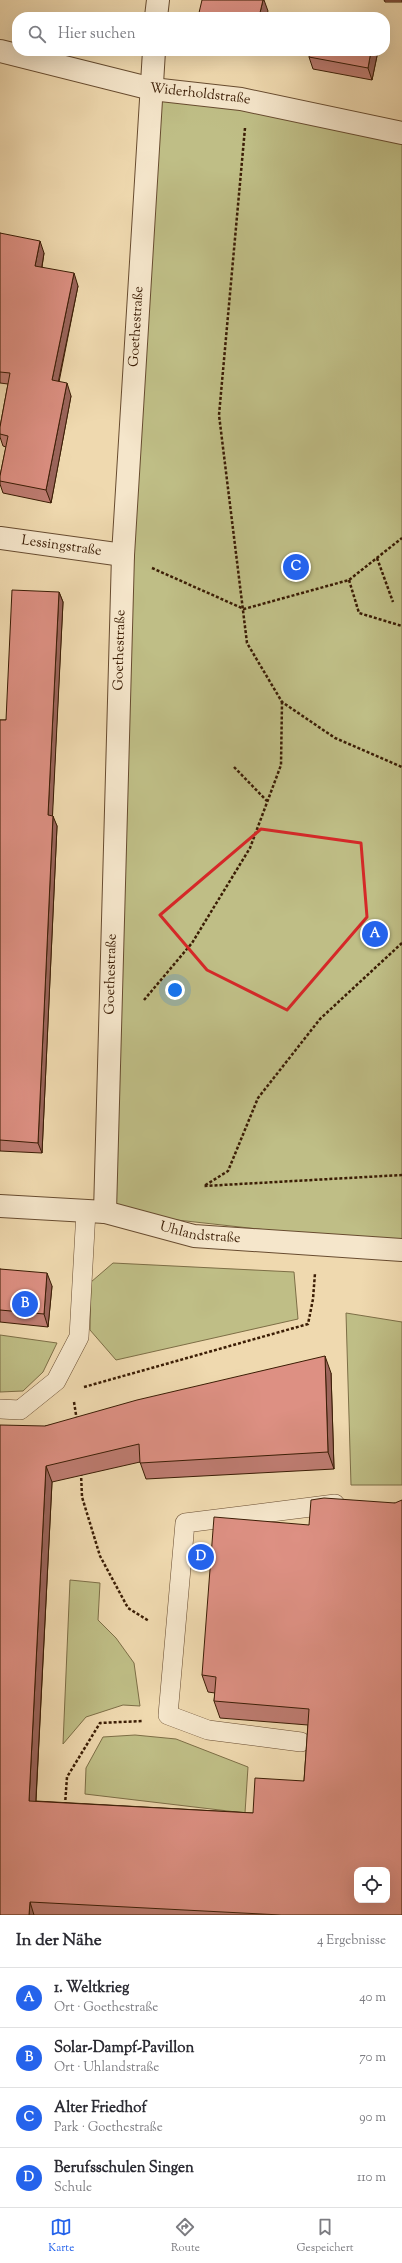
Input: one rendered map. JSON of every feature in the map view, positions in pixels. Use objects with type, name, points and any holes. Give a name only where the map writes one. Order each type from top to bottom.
[{"type":"street","points":[[157,12],[158,0]]},
{"type":"street","name":"Widerholdstraße","points":[[0,51],[12,54]]},
{"type":"street","name":"Widerholdstraße","points":[[20,56],[152,89],[241,99],[402,133]]},
{"type":"street","name":"Goethestraße","points":[[95,1212],[123,555],[154,56]]},
{"type":"street","name":"Lessingstraße","points":[[0,538],[123,555]]},
{"type":"street","name":"Uhlandstraße","points":[[0,1206],[95,1212],[194,1236],[402,1250]]},
{"type":"lane","points":[[0,1409],[20,1410],[56,1380],[79,1337],[95,1212]]},
{"type":"lane","points":[[301,1742],[208,1730],[168,1715],[185,1523],[330,1503],[354,1505]]},
{"type":"path","points":[[241,99],[246,118],[219,415],[247,643],[282,702],[335,738],[402,767]]},
{"type":"path","points":[[123,555],[244,609],[349,580],[402,538]]},
{"type":"path","points":[[377,558],[393,602]]},
{"type":"path","points":[[349,580],[359,613],[402,626]]},
{"type":"path","points":[[144,1000],[192,943],[250,848],[281,765],[282,702]]},
{"type":"path","points":[[234,767],[267,801]]},
{"type":"path","points":[[402,943],[320,1019],[258,1098],[228,1171],[204,1186],[402,1175]]},
{"type":"path","points":[[72,1391],[308,1324],[313,1299],[317,1245]]},
{"type":"path","points":[[67,1360],[77,1423]]},
{"type":"path","points":[[80,1467],[82,1497],[100,1556],[128,1608],[157,1626],[176,1629]]},
{"type":"path","points":[[64,1810],[67,1777],[100,1723],[156,1721],[168,1715]]},
{"type":"highlighted area","points":[[261,829],[361,843],[367,917],[287,1010],[207,970],[160,915]]},
{"type":"shaded area","points":[[152,89],[402,133],[402,1245],[105,1212]]},
{"type":"shaded area","points":[[113,1263],[294,1272],[298,1319],[116,1360],[90,1330],[91,1282]]},
{"type":"shaded area","points":[[346,1313],[402,1322],[402,1485],[351,1485]]},
{"type":"shaded area","points":[[0,1335],[57,1343],[43,1372],[23,1391],[0,1392]]},
{"type":"shaded area","points":[[70,1580],[100,1583],[98,1620],[116,1638],[134,1663],[140,1706],[123,1705],[86,1717],[63,1744]]},
{"type":"shaded area","points":[[135,1735],[176,1739],[248,1767],[245,1813],[85,1794],[86,1768],[103,1737]]},
{"type":"building","points":[[202,0],[263,0],[260,12],[199,12]]},
{"type":"building","points":[[309,56],[370,56],[368,68]]},
{"type":"building","points":[[0,233],[40,241],[35,266],[74,273],[52,380],[67,383],[46,490],[0,481],[8,436],[0,434],[0,427],[10,373],[0,372]]},
{"type":"building","points":[[12,590],[59,592],[48,815],[53,816],[38,1143],[0,1140],[0,720],[6,720]]},
{"type":"building","points":[[0,1269],[47,1273],[44,1314],[0,1310]]},
{"type":"building","points":[[325,1356],[328,1452],[140,1463],[139,1444],[46,1466],[29,1801],[253,1813],[255,1778],[304,1781],[309,1709],[214,1701],[216,1677],[202,1675],[214,1517],[309,1525],[311,1500],[324,1498],[395,1503],[402,1500],[402,1915],[281,1915],[30,1902],[29,1915],[0,1915],[0,1425],[45,1426],[137,1400]]},
{"type":"place","name":"Alter Friedhof","points":[[296,567]]},
{"type":"place","name":"1. Weltkrieg","points":[[375,934]]},
{"type":"place","name":"Solar-Dampf-Pavillon","points":[[25,1304]]},
{"type":"place","name":"Berufsschulen Singen","points":[[201,1557]]}]
